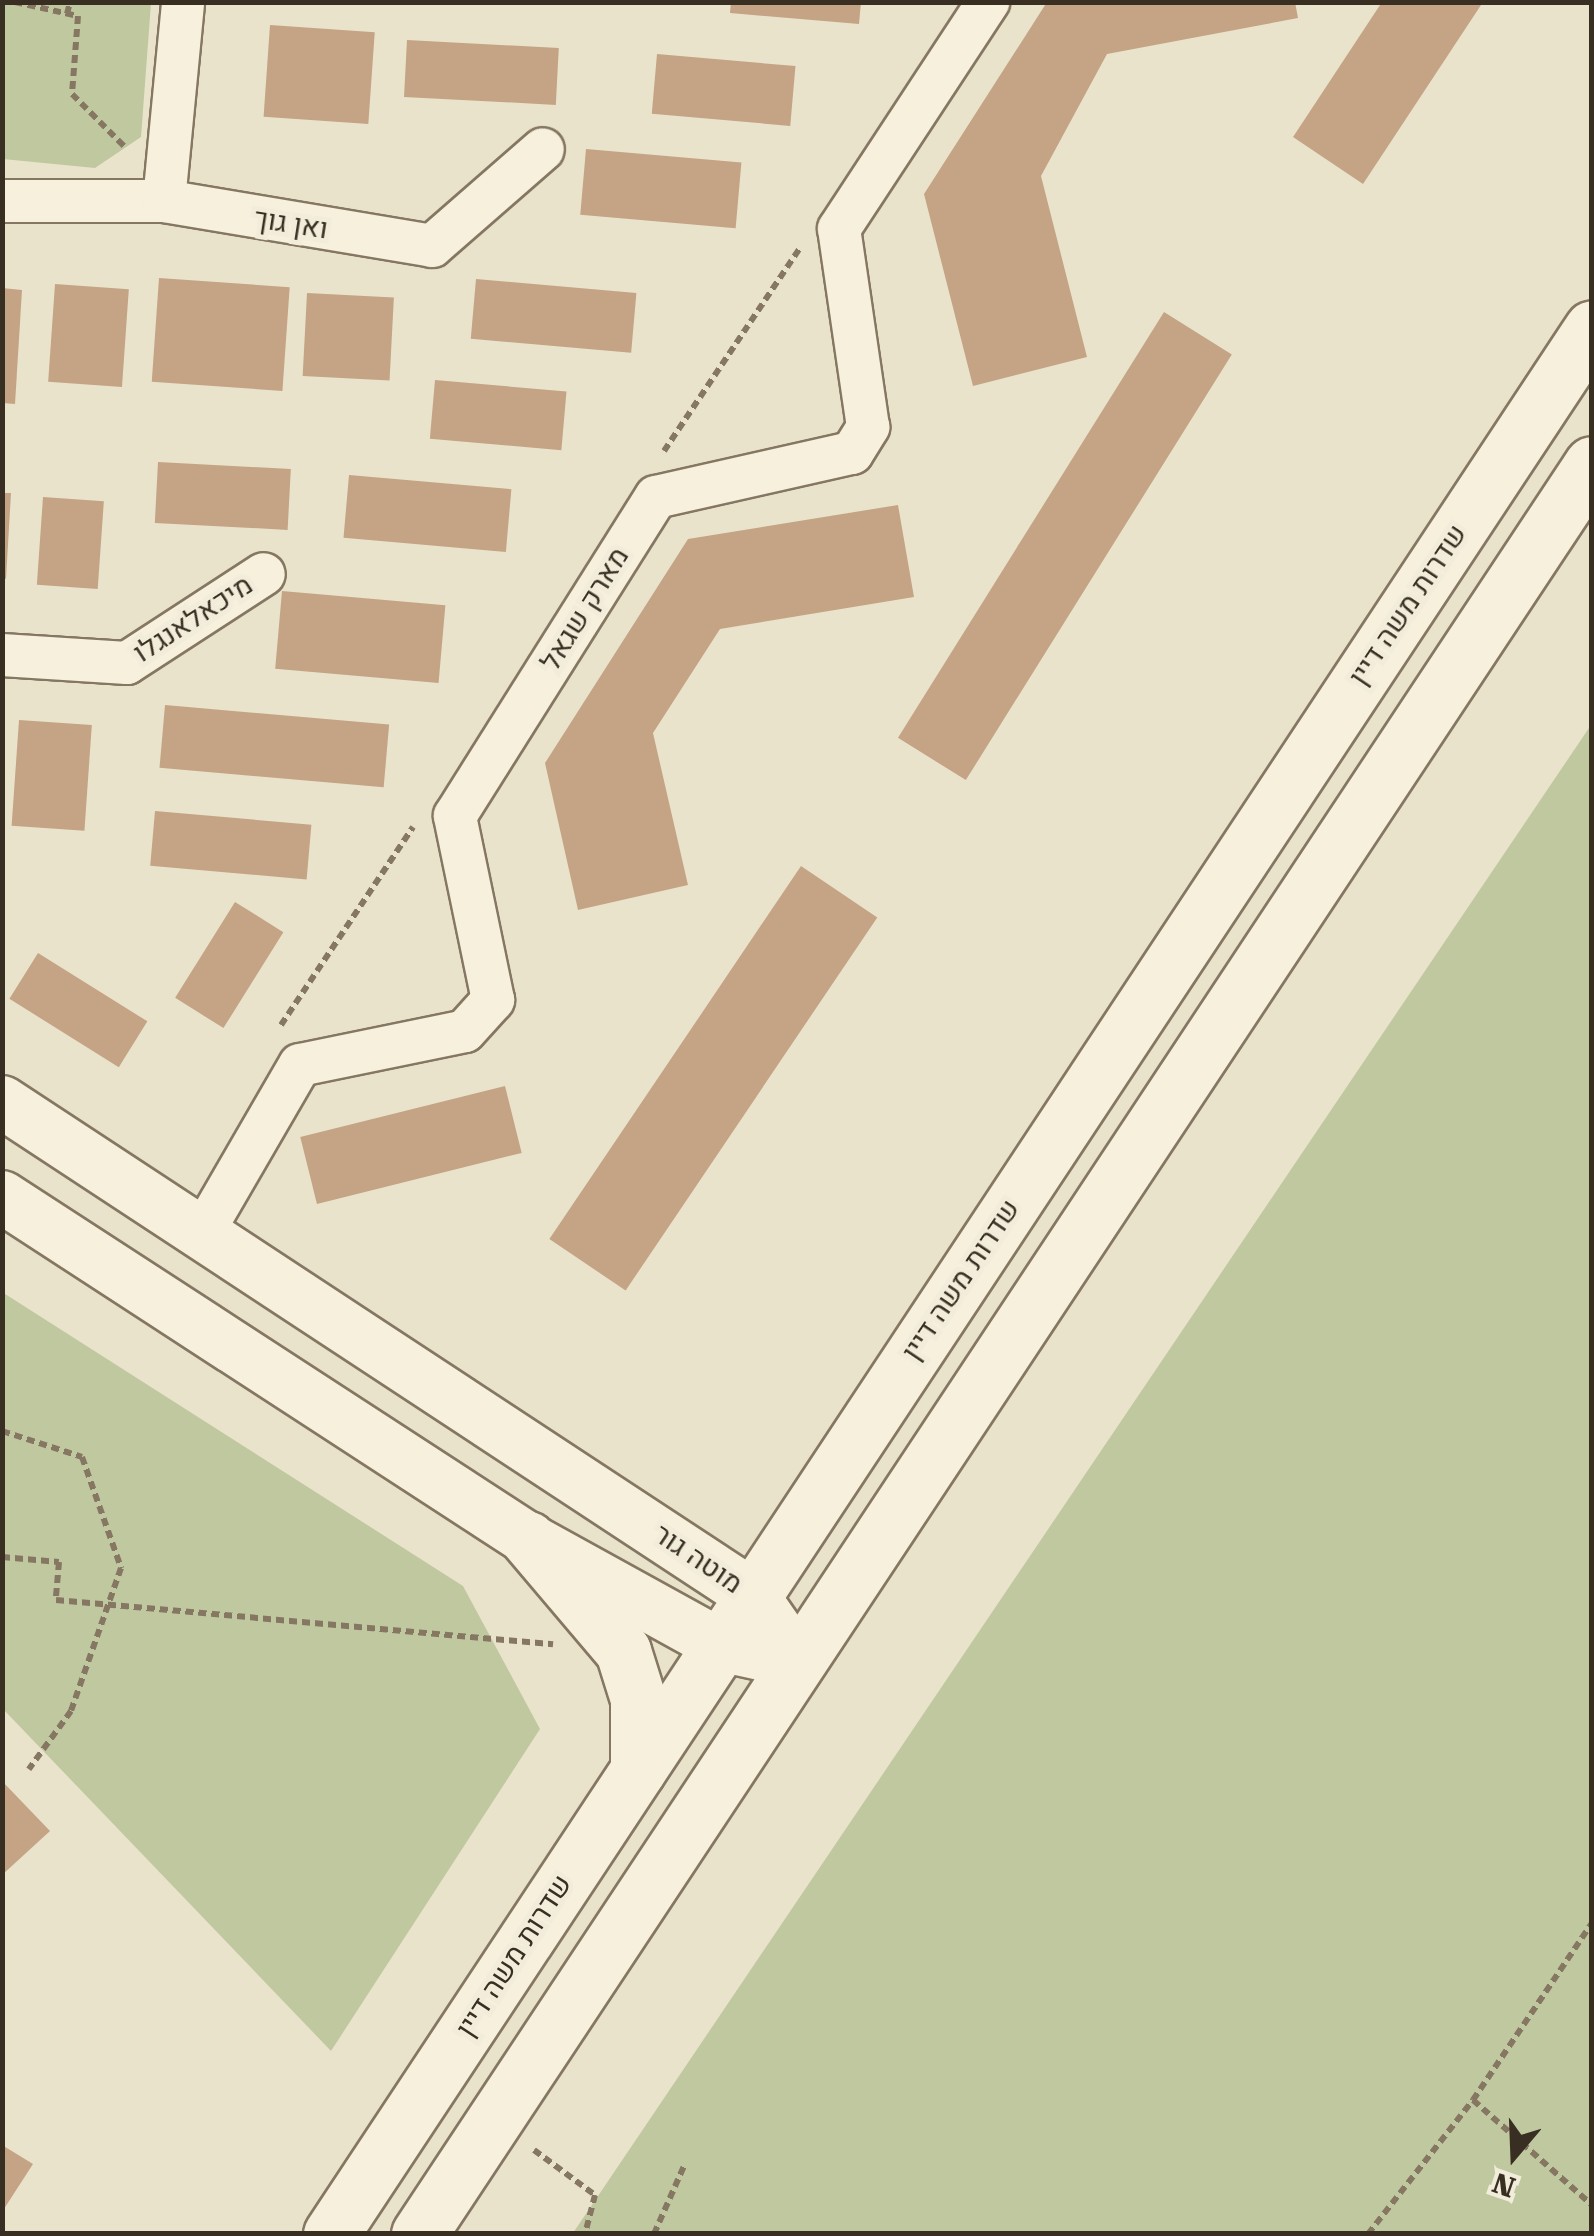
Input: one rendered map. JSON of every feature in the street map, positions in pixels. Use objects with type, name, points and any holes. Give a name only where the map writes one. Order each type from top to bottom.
[{"type":"main road","name":"שדרות משה דיין","points":[[331,2234],[1592,328]]},
{"type":"main road","points":[[420,2234],[1592,464]]},
{"type":"main road","points":[[528,1539],[622,1651],[638,1699],[638,1770]]},
{"type":"street","points":[[166,184],[183,2]]},
{"type":"street","name":"מארק שגאל","points":[[203,1232],[300,1065],[465,1032],[493,1000],[455,816],[656,497],[852,453],[868,427],[839,229],[988,2]]},
{"type":"street","name":"ואן גוך","points":[[2,201],[166,184],[432,246],[543,149]]},
{"type":"street","name":"מיכאלאנגלו","points":[[2,656],[127,664],[264,574]]},
{"type":"street","name":"מוטה גור","points":[[2,1102],[752,1596],[798,1662]]},
{"type":"street","points":[[2,1196],[528,1539],[720,1645],[798,1662]]},
{"type":"path","points":[[15,2],[78,16],[72,94],[166,184]]},
{"type":"path","points":[[67,14],[70,2]]},
{"type":"path","points":[[2,1431],[82,1457],[121,1568],[113,1606],[71,1712],[29,1768]]},
{"type":"path","points":[[2,1557],[60,1562],[56,1600],[622,1651]]},
{"type":"path","points":[[1368,2234],[1473,2100],[1592,1923]]},
{"type":"path","points":[[1473,2100],[1592,2205]]},
{"type":"path","points":[[529,2146],[596,2195],[585,2234]]},
{"type":"path","points":[[654,2234],[684,2166]]},
{"type":"green space","points":[[2,3],[151,3],[141,137],[95,168],[3,159]]},
{"type":"green space","points":[[1591,725],[1591,2233],[573,2233]]},
{"type":"green space","points":[[2,1292],[463,1586],[540,1729],[331,2051],[3,1709]]},
{"type":"building","points":[[731,2],[861,2],[859,24],[730,13]]},
{"type":"building","points":[[1047,2],[1295,2],[1298,18],[1107,54],[1041,176],[1087,357],[973,386],[924,194]]},
{"type":"building","points":[[1382,2],[1483,2],[1363,184],[1293,137]]},
{"type":"building","points":[[270,25],[375,32],[368,124],[264,117]]},
{"type":"building","points":[[407,40],[559,48],[556,105],[404,97]]},
{"type":"building","points":[[657,54],[795,66],[790,126],[652,114]]},
{"type":"building","points":[[586,149],[741,163],[736,228],[580,215]]},
{"type":"building","points":[[159,278],[290,287],[282,391],[152,382]]},
{"type":"building","points":[[476,279],[636,293],[631,353],[471,339]]},
{"type":"building","points":[[55,284],[129,289],[122,387],[48,382]]},
{"type":"building","points":[[2,288],[22,290],[15,404],[2,403]]},
{"type":"building","points":[[307,293],[394,298],[390,380],[303,376]]},
{"type":"building","points":[[1164,312],[1232,354],[966,780],[898,738]]},
{"type":"building","points":[[435,380],[566,392],[561,450],[430,439]]},
{"type":"building","points":[[158,462],[291,469],[288,530],[155,523]]},
{"type":"building","points":[[349,475],[511,489],[506,552],[344,538]]},
{"type":"building","points":[[2,493],[11,493],[6,579],[2,578]]},
{"type":"building","points":[[43,497],[104,501],[98,589],[37,585]]},
{"type":"building","points":[[898,505],[914,597],[720,629],[653,733],[688,885],[578,910],[545,763],[688,539]]},
{"type":"building","points":[[282,591],[445,605],[439,683],[275,669]]},
{"type":"building","points":[[165,705],[389,725],[384,787],[160,768]]},
{"type":"building","points":[[19,720],[92,725],[84,831],[12,826]]},
{"type":"building","points":[[155,811],[311,825],[307,879],[150,866]]},
{"type":"building","points":[[801,866],[877,917],[626,1291],[549,1239]]},
{"type":"building","points":[[235,902],[283,932],[223,1028],[175,998]]},
{"type":"building","points":[[38,953],[147,1021],[119,1067],[9,999]]},
{"type":"building","points":[[505,1086],[522,1153],[317,1204],[300,1137]]},
{"type":"building","points":[[2,1781],[50,1831],[2,1875]]},
{"type":"building","points":[[2,2145],[33,2164],[2,2212]]}]
